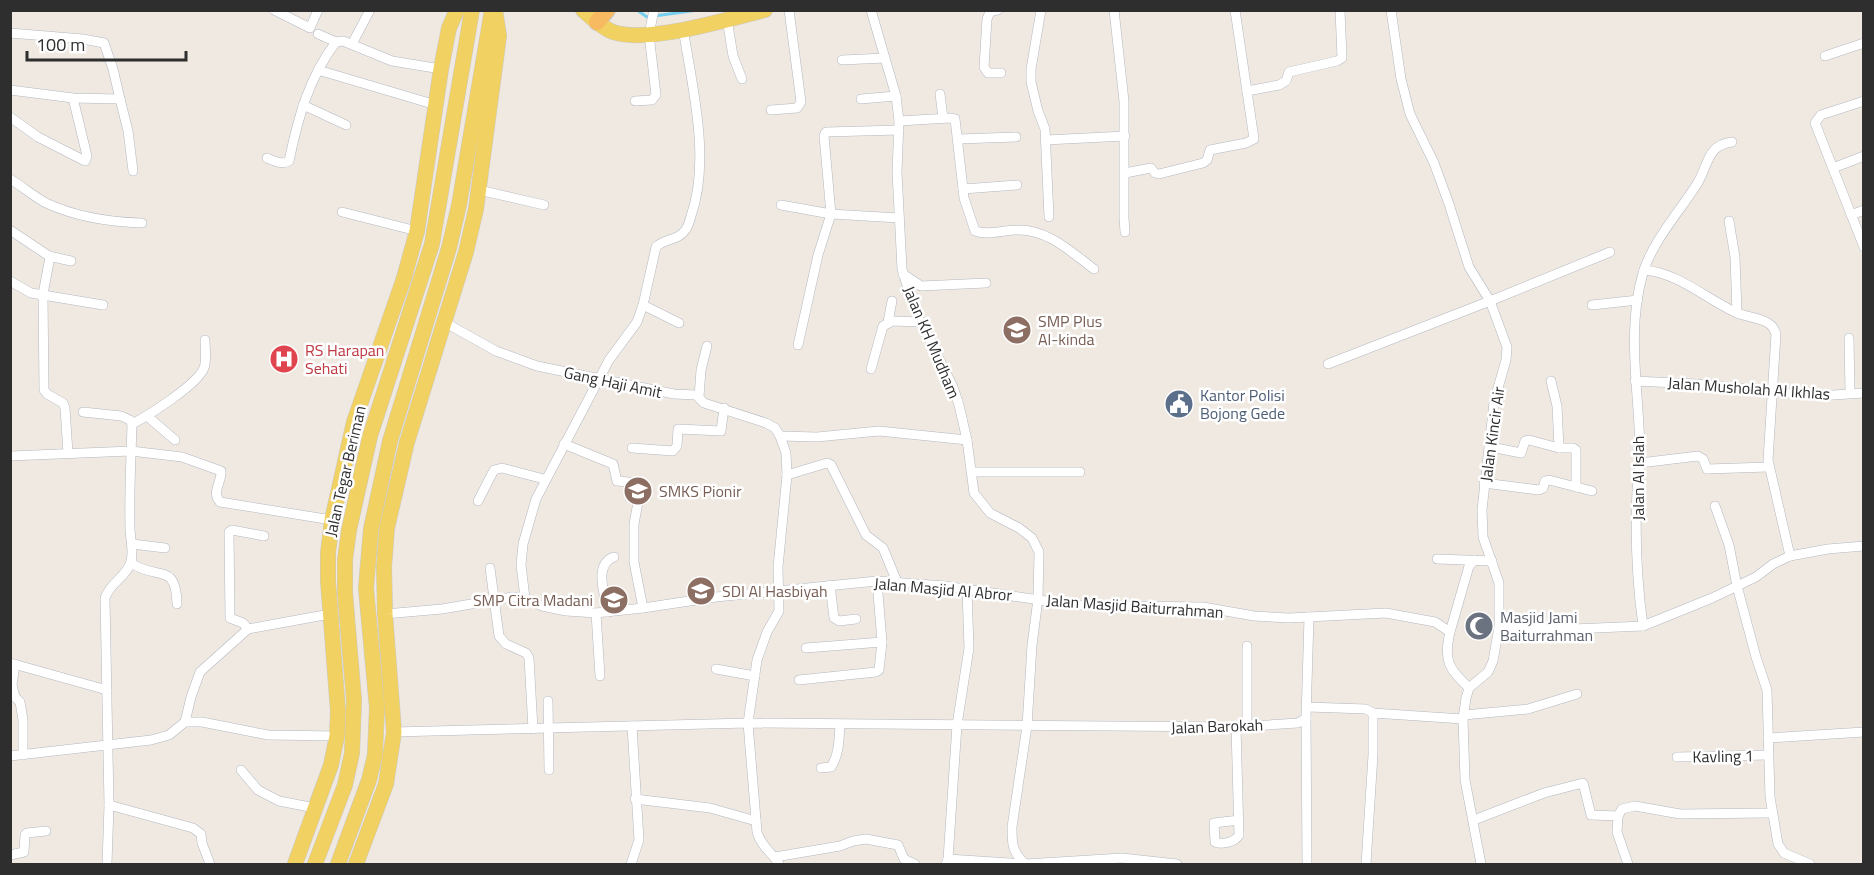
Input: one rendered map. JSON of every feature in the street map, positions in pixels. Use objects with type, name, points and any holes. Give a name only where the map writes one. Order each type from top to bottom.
[{"type":"main road","name":"Jalan Tegar Beriman","points":[[295,864],[331,765],[337,736],[338,711],[330,614],[328,553],[332,520],[354,422],[417,231],[441,69],[449,28],[457,10]]},
{"type":"main road","name":"Jalan Tegar Beriman","points":[[315,864],[345,785],[352,753],[354,700],[345,560],[358,486],[370,436],[432,244],[472,10]]},
{"type":"main road","points":[[356,864],[386,784],[394,732],[385,614],[384,567],[387,528],[407,442],[466,252],[476,209],[499,36],[493,10]]},
{"type":"main road","points":[[338,864],[369,780],[375,755],[377,708],[366,588],[367,555],[378,490],[390,441],[449,248],[459,205],[493,10]]},
{"type":"main road","points":[[583,10],[602,16],[612,32],[630,35],[650,29],[683,28],[765,10]]},
{"type":"main road","points":[[423,199],[441,202]]},
{"type":"main road","points":[[459,205],[476,209]]},
{"type":"main road","points":[[358,486],[378,490]]},
{"type":"main road","points":[[335,674],[349,644]]},
{"type":"street","points":[[274,10],[310,28],[318,10]]},
{"type":"street","points":[[352,45],[370,10]]},
{"type":"street","points":[[635,101],[652,100],[656,95],[650,29],[654,10]]},
{"type":"street","points":[[771,110],[797,108],[801,102],[789,10]]},
{"type":"street","points":[[781,205],[831,214],[899,218],[897,172],[899,126],[896,96],[871,10]]},
{"type":"street","points":[[998,10],[990,12],[987,19],[984,67],[988,73],[1001,73]]},
{"type":"street","points":[[1041,10],[1031,82],[1045,129],[1049,217]]},
{"type":"street","points":[[1114,10],[1124,101],[1125,232]]},
{"type":"street","points":[[1125,173],[1151,168],[1159,174],[1203,163],[1207,160],[1210,150],[1252,141],[1254,137],[1235,10]]},
{"type":"street","points":[[1247,91],[1279,85],[1286,81],[1289,72],[1342,58],[1340,10]]},
{"type":"street","name":"Jalan Kincir Air","points":[[1391,10],[1401,79],[1410,114],[1438,173],[1469,267],[1490,301],[1507,347],[1506,360],[1494,402],[1491,447],[1485,483],[1483,537],[1499,583],[1499,627],[1493,661],[1488,672],[1469,688]]},
{"type":"street","points":[[727,19],[733,56],[742,79]]},
{"type":"street","points":[[525,598],[521,565],[523,544],[533,507],[544,479],[609,360],[637,322],[656,247],[661,242],[676,238],[686,230],[696,200],[700,179],[696,110],[683,28]]},
{"type":"street","points":[[10,33],[104,43],[113,69],[128,131],[133,171]]},
{"type":"street","points":[[318,34],[392,61],[441,69]]},
{"type":"street","points":[[267,158],[285,163],[289,161],[297,121],[303,105],[318,70],[336,42]]},
{"type":"street","points":[[1825,56],[1863,43]]},
{"type":"street","points":[[842,60],[885,58]]},
{"type":"street","points":[[318,70],[436,105]]},
{"type":"street","points":[[10,90],[74,98],[120,99]]},
{"type":"street","points":[[940,94],[943,118]]},
{"type":"street","points":[[861,99],[896,96]]},
{"type":"street","points":[[10,117],[38,137],[84,161],[87,156],[74,98]]},
{"type":"street","points":[[1863,101],[1816,118],[1815,123],[1851,215],[1861,232],[1863,246]]},
{"type":"street","points":[[303,105],[346,125]]},
{"type":"street","points":[[798,345],[818,255],[831,214],[824,136],[826,132],[899,126],[943,118],[956,119],[964,198],[975,231],[989,233],[1018,230],[1041,234],[1049,237],[1094,269]]},
{"type":"street","points":[[1046,140],[1125,136]]},
{"type":"street","points":[[957,139],[1016,137]]},
{"type":"street","points":[[1732,142],[1714,148],[1698,181],[1665,231],[1644,270],[1655,271],[1679,280],[1737,313],[1761,320],[1774,328],[1776,334],[1768,467],[1790,556]]},
{"type":"street","points":[[1833,168],[1863,156]]},
{"type":"street","points":[[10,179],[45,202],[77,214],[114,222],[142,223]]},
{"type":"street","points":[[963,189],[1017,185]]},
{"type":"street","points":[[479,190],[544,205]]},
{"type":"street","points":[[1851,215],[1863,210]]},
{"type":"street","points":[[342,212],[417,231]]},
{"type":"street","name":"Jalan KH Mudham","points":[[899,218],[903,272],[915,311],[953,387],[959,405],[967,440],[974,493],[990,513],[1019,528],[1036,544],[1039,552],[1038,599]]},
{"type":"street","points":[[1729,221],[1735,257],[1737,313]]},
{"type":"street","points":[[10,230],[50,257],[71,261]]},
{"type":"street","points":[[1328,364],[1610,252]]},
{"type":"street","points":[[50,257],[43,294],[44,390],[63,402],[69,453]]},
{"type":"street","name":"Jalan Al Islah","points":[[1643,626],[1639,600],[1637,491],[1640,463],[1635,381],[1638,300],[1644,270]]},
{"type":"street","points":[[903,272],[921,286],[986,283]]},
{"type":"street","points":[[10,281],[31,293],[103,305]]},
{"type":"street","points":[[1592,305],[1638,300]]},
{"type":"street","points":[[888,322],[892,301]]},
{"type":"street","points":[[643,305],[679,322]]},
{"type":"street","name":"Gang Haji Amit","points":[[444,322],[496,351],[516,359],[537,366],[699,397],[704,403],[766,423],[775,428],[780,436]]},
{"type":"street","points":[[872,369],[883,326],[888,322],[921,322]]},
{"type":"street","points":[[1849,338],[1850,393]]},
{"type":"street","points":[[132,424],[189,386],[202,372],[205,366],[205,340]]},
{"type":"street","points":[[699,397],[701,370],[707,346]]},
{"type":"street","points":[[1551,381],[1557,406],[1559,448]]},
{"type":"street","name":"Jalan Musholah Al Ikhlas","points":[[1635,381],[1696,384],[1818,396],[1863,393]]},
{"type":"street","points":[[632,448],[673,451],[677,447],[678,429],[721,431],[724,408]]},
{"type":"street","points":[[83,412],[121,416],[130,420],[132,424],[131,563],[108,589],[105,598],[108,864]]},
{"type":"street","points":[[147,416],[175,440]]},
{"type":"street","points":[[915,864],[904,859],[898,844],[866,839],[777,861],[762,844],[756,820],[748,723],[762,646],[778,611],[777,567],[787,475],[786,453],[780,436],[817,437],[879,431],[967,440]]},
{"type":"street","points":[[1491,447],[1521,453],[1525,441],[1529,440],[1559,448],[1573,448],[1576,450],[1576,487]]},
{"type":"street","points":[[564,444],[614,464],[617,481],[639,483],[641,486],[634,524],[634,562],[643,608]]},
{"type":"street","points":[[10,456],[131,451],[182,456],[221,471],[222,478],[216,493],[220,502],[332,520]]},
{"type":"street","points":[[1640,463],[1698,456],[1703,459],[1707,469],[1768,467]]},
{"type":"street","points":[[787,475],[827,463],[831,465],[866,535],[884,548],[897,582]]},
{"type":"street","points":[[478,501],[494,470],[502,468],[544,479]]},
{"type":"street","points":[[972,472],[1080,472]]},
{"type":"street","points":[[1485,483],[1539,490],[1543,488],[1545,481],[1549,480],[1592,491]]},
{"type":"street","points":[[1715,506],[1729,545],[1737,586],[1767,690],[1771,813],[1778,844],[1784,853],[1810,864]]},
{"type":"street","points":[[248,629],[243,623],[230,618],[229,532],[232,530],[264,536]]},
{"type":"street","points":[[132,544],[165,548]]},
{"type":"street","points":[[1499,627],[1573,629],[1643,626],[1737,586],[1790,556],[1863,546]]},
{"type":"street","points":[[608,612],[602,572],[604,563],[614,557]]},
{"type":"street","points":[[1437,559],[1492,561]]},
{"type":"street","points":[[1475,560],[1469,566],[1450,632],[1446,661],[1469,688],[1464,717],[1465,780],[1481,864]]},
{"type":"street","points":[[131,563],[137,567],[167,575],[173,580],[176,587],[177,604]]},
{"type":"street","points":[[490,568],[499,636],[506,644],[526,653],[529,658],[533,729]]},
{"type":"street","points":[[800,680],[876,672],[879,667],[882,642],[877,581]]},
{"type":"street","name":"Jalan Masjid Al Abror","points":[[385,614],[441,609],[494,599],[525,598],[542,606],[566,611],[596,613],[716,597],[877,581],[1038,599]]},
{"type":"street","points":[[830,585],[834,618],[839,621],[856,619]]},
{"type":"street","points":[[967,590],[969,648],[957,725],[947,862],[1026,864],[1122,858],[1176,864]]},
{"type":"street","points":[[1026,864],[1015,854],[1012,827],[1027,726],[1032,645],[1038,599]]},
{"type":"street","name":"Jalan Masjid Baiturrahman","points":[[1038,599],[1073,605],[1195,607],[1254,616],[1309,617],[1386,613],[1435,622],[1450,632]]},
{"type":"street","points":[[596,613],[600,676]]},
{"type":"street","points":[[10,756],[151,740],[169,735],[185,722],[200,672],[248,629],[330,614]]},
{"type":"street","points":[[1307,864],[1306,718],[1309,617]]},
{"type":"street","points":[[806,648],[882,642]]},
{"type":"street","points":[[1247,646],[1247,726]]},
{"type":"street","points":[[23,755],[23,720],[20,702],[15,697],[12,685],[13,663],[107,690]]},
{"type":"street","points":[[716,669],[755,676]]},
{"type":"street","points":[[1307,707],[1464,717],[1528,710],[1577,694]]},
{"type":"street","points":[[549,701],[549,770]]},
{"type":"street","points":[[1366,864],[1373,755],[1373,713]]},
{"type":"street","name":"Jalan Barokah","points":[[394,732],[748,723],[1236,727],[1298,723],[1306,718]]},
{"type":"street","points":[[185,722],[202,722],[268,735],[337,736]]},
{"type":"street","points":[[821,768],[831,767],[835,761],[840,725]]},
{"type":"street","points":[[631,864],[639,840],[632,726]]},
{"type":"street","points":[[1236,727],[1239,820]]},
{"type":"street","points":[[1768,738],[1863,732]]},
{"type":"street","name":"Kavling 1","points":[[1677,757],[1768,755]]},
{"type":"street","points":[[241,770],[258,790],[279,801],[315,808]]},
{"type":"street","points":[[1473,820],[1544,793],[1583,783],[1591,814],[1618,816]]},
{"type":"street","points":[[635,799],[710,808],[756,820]]},
{"type":"street","points":[[109,805],[193,828],[201,834],[210,864]]},
{"type":"street","points":[[1628,864],[1617,832],[1618,816],[1622,809],[1635,806],[1680,814],[1771,813]]},
{"type":"street","points":[[10,855],[24,852],[27,832],[46,831]]},
{"type":"street","points":[[1780,864],[1784,853]]},
{"type":"waterway","points":[[637,10],[647,17],[698,10]]},
{"type":"place","name":"SMP Plus Al-kinda","points":[[1017,330]]},
{"type":"place","name":"RS Harapan Sehati","points":[[284,359]]},
{"type":"place","name":"Kantor Polisi Bojong Gede","points":[[1179,404]]},
{"type":"place","name":"SMKS Pionir","points":[[638,491]]},
{"type":"place","name":"SDI Al Hasbiyah","points":[[701,591]]},
{"type":"place","name":"SMP Citra Madani","points":[[614,600]]},
{"type":"place","name":"Masjid Jami Baiturrahman","points":[[1479,626]]}]
